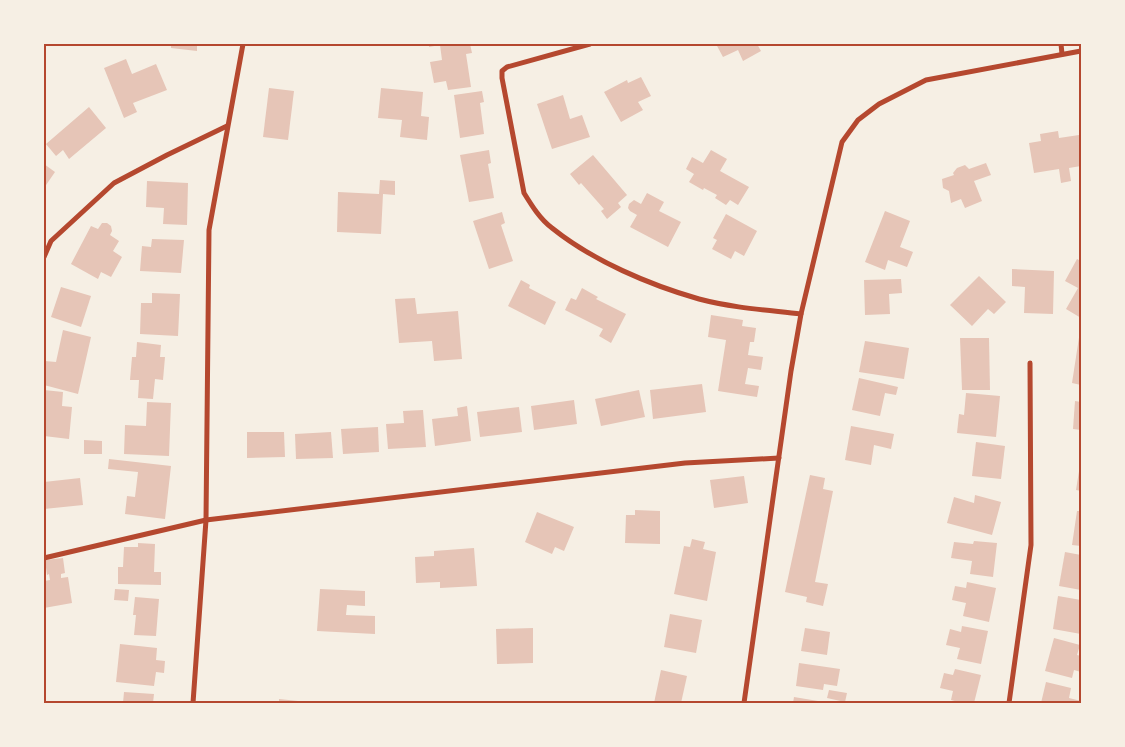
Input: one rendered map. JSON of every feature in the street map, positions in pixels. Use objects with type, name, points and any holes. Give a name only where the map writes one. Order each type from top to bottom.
[{"type":"street","points":[[193,703],[206,520],[209,230],[243,44]]},
{"type":"street","points":[[590,44],[507,67],[502,71],[524,193],[533,208],[552,228],[588,253],[659,286],[700,299],[741,307],[801,314]]},
{"type":"street","points":[[1061,44],[1062,54]]},
{"type":"street","points":[[744,703],[791,371],[801,314],[842,142],[858,120],[879,104],[926,80],[1081,51]]},
{"type":"street","points":[[44,257],[51,242],[114,183],[227,126]]},
{"type":"street","points":[[1008,703],[1032,545],[1030,363]]},
{"type":"street","points":[[44,558],[206,520],[685,463],[779,458]]},
{"type":"building","points":[[171,44],[197,44],[197,51],[171,48]]},
{"type":"building","points":[[429,44],[470,44],[472,53],[466,54],[471,87],[448,90],[446,81],[434,83],[430,62],[442,60],[440,45],[429,47]]},
{"type":"building","points":[[716,44],[757,44],[761,51],[743,61],[738,50],[723,57]]},
{"type":"building","points":[[126,59],[132,74],[156,64],[167,90],[133,103],[137,112],[124,118],[104,68]]},
{"type":"building","points":[[641,77],[651,96],[638,102],[643,110],[621,122],[604,92],[627,80],[628,83]]},
{"type":"building","points":[[269,88],[294,91],[288,140],[263,137]]},
{"type":"building","points":[[381,88],[423,92],[421,116],[429,117],[427,140],[400,137],[402,120],[378,118]]},
{"type":"building","points":[[482,91],[484,102],[480,103],[484,134],[460,138],[454,95]]},
{"type":"building","points":[[563,95],[570,119],[582,115],[590,137],[552,149],[537,104]]},
{"type":"building","points":[[89,107],[106,128],[69,159],[63,150],[56,156],[46,144]]},
{"type":"building","points":[[1058,131],[1059,138],[1079,135],[1081,150],[1081,166],[1069,168],[1071,181],[1061,183],[1059,169],[1034,173],[1029,143],[1041,141],[1040,134]]},
{"type":"building","points":[[489,150],[491,163],[488,164],[494,198],[469,202],[460,155]]},
{"type":"building","points":[[711,150],[727,159],[720,171],[749,187],[738,205],[730,200],[726,205],[715,198],[717,195],[689,182],[694,174],[686,169],[692,157],[703,163]]},
{"type":"building","points":[[593,155],[627,195],[618,203],[621,207],[607,219],[601,211],[604,209],[581,183],[579,185],[570,174]]},
{"type":"building","points":[[986,163],[991,175],[974,181],[982,201],[965,208],[961,199],[951,203],[949,191],[943,188],[942,179],[954,175],[953,173],[957,168],[965,165],[969,169]]},
{"type":"building","points":[[44,164],[55,172],[44,188]]},
{"type":"building","points":[[380,180],[395,181],[395,195],[383,194],[381,234],[337,232],[338,192],[379,194]]},
{"type":"building","points":[[147,181],[188,183],[187,225],[163,224],[164,208],[146,207]]},
{"type":"building","points":[[647,193],[664,202],[659,211],[681,222],[668,247],[630,227],[637,215],[630,211],[628,208],[629,204],[634,200],[641,204]]},
{"type":"building","points":[[885,211],[910,221],[900,247],[913,252],[907,267],[888,260],[885,270],[865,262]]},
{"type":"building","points":[[502,212],[505,223],[501,225],[513,261],[489,269],[473,221]]},
{"type":"building","points":[[726,214],[757,231],[744,256],[735,251],[731,259],[712,249],[717,240],[713,238]]},
{"type":"building","points":[[102,223],[107,223],[111,226],[112,231],[110,235],[119,241],[113,251],[122,257],[111,277],[101,272],[98,279],[71,264],[91,226],[98,229]]},
{"type":"building","points":[[152,239],[184,240],[181,273],[140,271],[142,246],[151,247]]},
{"type":"building","points":[[1077,259],[1081,261],[1081,318],[1066,309],[1078,288],[1065,281]]},
{"type":"building","points":[[1012,269],[1054,271],[1053,314],[1024,313],[1025,287],[1012,286]]},
{"type":"building","points":[[979,276],[1006,302],[994,314],[988,309],[972,326],[950,305]]},
{"type":"building","points":[[901,279],[902,293],[889,294],[890,314],[865,315],[864,280]]},
{"type":"building","points":[[521,280],[530,285],[529,288],[556,302],[545,325],[508,306]]},
{"type":"building","points":[[61,287],[91,296],[81,327],[51,317]]},
{"type":"building","points":[[582,288],[598,297],[596,299],[626,314],[611,343],[599,336],[603,329],[565,310],[571,298],[576,300]]},
{"type":"building","points":[[152,293],[180,294],[178,336],[140,334],[141,303],[152,303]]},
{"type":"building","points":[[415,298],[417,314],[458,311],[462,359],[434,361],[432,341],[399,343],[395,299]]},
{"type":"building","points":[[711,315],[743,320],[742,326],[756,328],[754,342],[750,342],[748,355],[763,357],[761,370],[748,368],[745,384],[759,386],[757,397],[718,391],[726,340],[708,337]]},
{"type":"building","points":[[63,330],[91,337],[78,394],[44,385],[45,361],[56,362]]},
{"type":"building","points":[[1081,331],[1081,385],[1072,383]]},
{"type":"building","points":[[960,338],[989,338],[990,390],[962,390]]},
{"type":"building","points":[[865,341],[909,348],[904,379],[859,372]]},
{"type":"building","points":[[137,342],[161,345],[160,357],[165,357],[163,380],[155,379],[153,399],[138,398],[139,380],[130,380],[132,357],[136,357]]},
{"type":"building","points":[[859,378],[898,387],[896,395],[885,393],[880,416],[852,410]]},
{"type":"building","points":[[702,384],[706,412],[653,419],[650,390]]},
{"type":"building","points":[[44,390],[63,392],[62,406],[72,407],[69,439],[44,436]]},
{"type":"building","points":[[639,390],[645,417],[601,426],[595,399]]},
{"type":"building","points":[[966,393],[1000,396],[996,437],[957,433],[959,414],[964,415]]},
{"type":"building","points":[[574,400],[577,424],[534,430],[531,406]]},
{"type":"building","points":[[1075,401],[1081,402],[1081,430],[1073,429]]},
{"type":"building","points":[[147,402],[171,403],[169,456],[124,454],[125,425],[146,426]]},
{"type":"building","points":[[467,406],[471,441],[435,446],[432,419],[458,416],[457,408]]},
{"type":"building","points":[[519,407],[522,432],[480,437],[477,412]]},
{"type":"building","points":[[423,410],[426,447],[388,449],[386,424],[404,423],[403,411]]},
{"type":"building","points":[[851,426],[894,434],[891,449],[874,445],[871,465],[845,460]]},
{"type":"building","points":[[378,427],[379,452],[343,454],[341,429]]},
{"type":"building","points":[[247,432],[284,432],[285,457],[247,458]]},
{"type":"building","points":[[331,432],[333,458],[296,459],[295,434]]},
{"type":"building","points":[[84,440],[102,441],[102,454],[84,454]]},
{"type":"building","points":[[976,442],[1005,446],[1001,479],[972,476]]},
{"type":"building","points":[[109,459],[171,466],[165,519],[125,514],[127,496],[135,497],[138,472],[108,469]]},
{"type":"building","points":[[1081,465],[1081,491],[1076,490]]},
{"type":"building","points":[[810,475],[825,478],[823,489],[833,491],[815,582],[828,584],[823,606],[806,602],[807,597],[785,592]]},
{"type":"building","points":[[744,476],[748,503],[714,508],[710,480]]},
{"type":"building","points":[[80,478],[83,505],[44,509],[44,482]]},
{"type":"building","points":[[975,495],[1001,502],[992,535],[947,523],[954,497],[974,503]]},
{"type":"building","points":[[635,510],[660,511],[660,544],[625,543],[626,515],[635,515]]},
{"type":"building","points":[[1077,511],[1081,511],[1081,546],[1072,545]]},
{"type":"building","points":[[537,512],[574,527],[564,551],[555,547],[552,554],[525,542]]},
{"type":"building","points":[[692,539],[705,542],[703,549],[716,552],[707,601],[674,594],[684,546],[690,547]]},
{"type":"building","points":[[974,541],[997,543],[993,577],[970,574],[972,561],[951,558],[954,542],[973,544]]},
{"type":"building","points":[[138,543],[155,544],[154,572],[161,572],[161,585],[118,584],[118,567],[123,567],[124,547],[138,547]]},
{"type":"building","points":[[474,548],[477,586],[440,588],[440,582],[416,583],[415,557],[434,556],[434,551]]},
{"type":"building","points":[[1065,552],[1081,555],[1081,590],[1059,586]]},
{"type":"building","points":[[63,558],[65,573],[61,574],[61,578],[68,577],[72,603],[44,608],[44,581],[50,580],[49,574],[47,575],[45,560]]},
{"type":"building","points":[[967,582],[996,588],[989,622],[963,616],[966,603],[952,600],[955,586],[966,588]]},
{"type":"building","points":[[115,589],[129,590],[128,601],[114,600]]},
{"type":"building","points":[[320,589],[365,591],[365,606],[347,605],[346,615],[375,616],[375,634],[317,631]]},
{"type":"building","points":[[1058,596],[1081,600],[1081,634],[1053,629]]},
{"type":"building","points":[[135,597],[159,599],[156,636],[134,635],[136,615],[133,615]]},
{"type":"building","points":[[670,614],[702,620],[696,653],[664,647]]},
{"type":"building","points":[[962,626],[988,631],[981,664],[957,659],[960,648],[946,645],[950,629],[961,632]]},
{"type":"building","points":[[533,628],[533,663],[497,664],[496,629]]},
{"type":"building","points":[[805,628],[830,632],[827,655],[801,651]]},
{"type":"building","points":[[1054,638],[1080,645],[1077,655],[1081,656],[1081,672],[1074,670],[1072,678],[1045,671]]},
{"type":"building","points":[[120,644],[157,648],[156,660],[165,661],[164,673],[156,672],[154,686],[116,682]]},
{"type":"building","points":[[799,663],[840,669],[837,686],[824,684],[823,690],[796,686]]},
{"type":"building","points":[[955,669],[981,675],[974,703],[962,703],[951,700],[953,691],[940,688],[944,673],[953,675]]},
{"type":"building","points":[[661,670],[687,676],[681,703],[654,703]]},
{"type":"building","points":[[1046,682],[1071,688],[1069,698],[1081,701],[1081,703],[1041,703]]},
{"type":"building","points":[[829,690],[847,693],[845,702],[827,698]]},
{"type":"building","points":[[124,692],[154,694],[153,703],[123,703]]},
{"type":"building","points":[[794,697],[824,702],[793,703]]},
{"type":"building","points":[[279,699],[298,701],[298,703],[279,703]]}]
